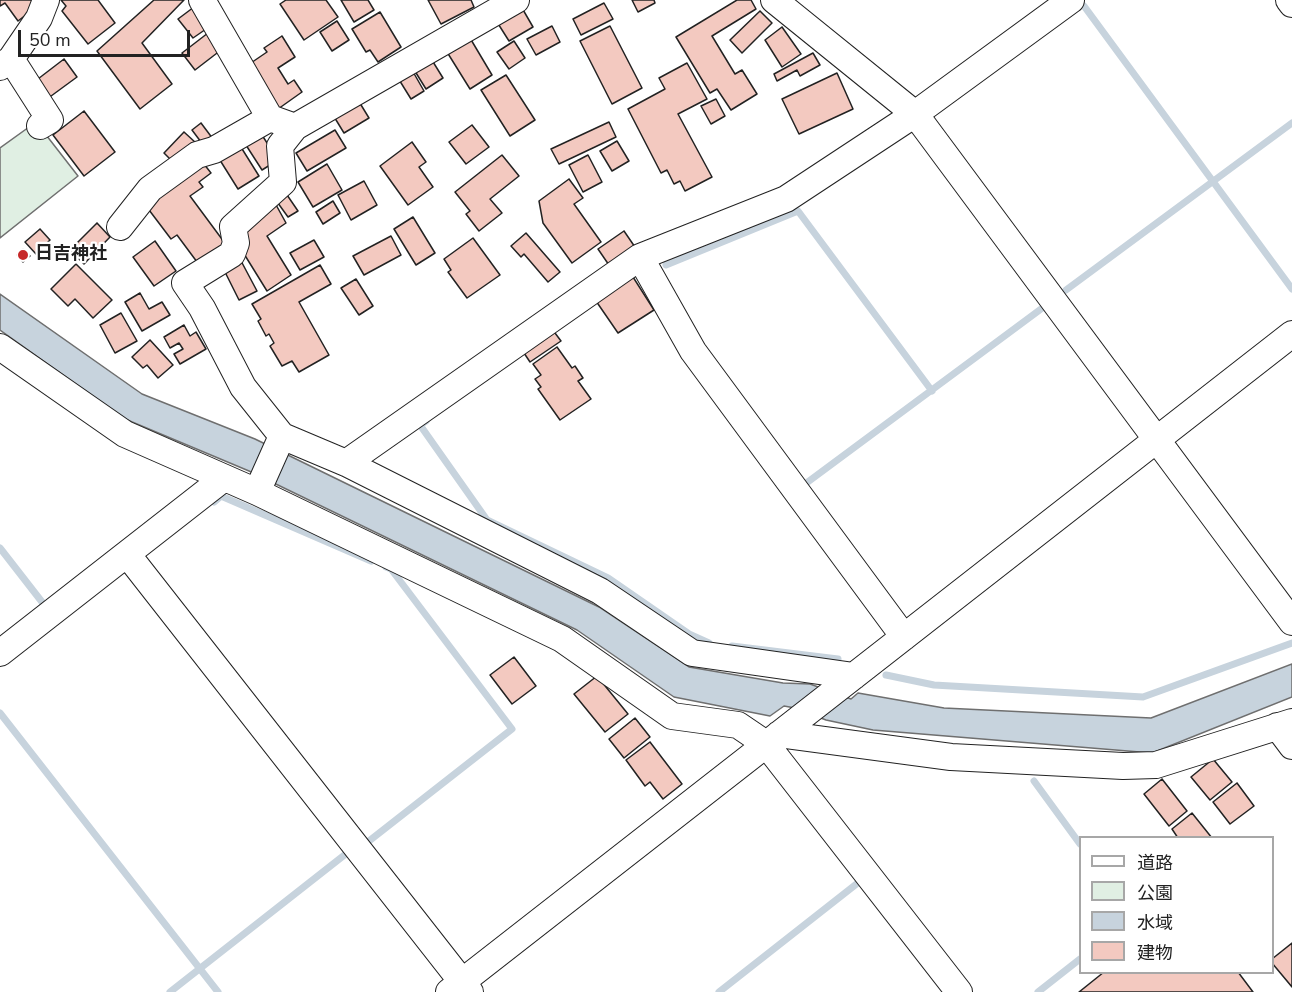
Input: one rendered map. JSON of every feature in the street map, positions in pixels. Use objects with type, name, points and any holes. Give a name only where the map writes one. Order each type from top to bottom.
[{"type":"street","points":[[40,126],[50,120],[6,63],[39,18],[46,0]]},
{"type":"street","points":[[202,0],[270,118],[295,127]]},
{"type":"street","points":[[516,0],[295,127],[280,146],[282,182],[233,227],[236,243],[232,254],[185,283],[202,308],[243,387],[281,439],[346,463],[600,591],[692,653],[849,680]]},
{"type":"street","points":[[774,0],[915,114],[1292,622]]},
{"type":"street","points":[[346,463],[640,257],[786,199],[915,114],[1071,0]]},
{"type":"street","points":[[1289,0],[1292,4]]},
{"type":"street","points":[[120,227],[144,194],[169,175],[197,155],[214,150],[270,118]]},
{"type":"street","points":[[640,257],[693,351],[903,638]]},
{"type":"street","points":[[127,554],[460,988],[779,734],[1292,334]]},
{"type":"street","points":[[0,346],[124,434],[224,478],[258,488],[562,639],[672,716],[738,725],[779,734],[951,757],[1123,766],[1156,765],[1287,731]]},
{"type":"street","points":[[258,488],[281,439]]},
{"type":"street","points":[[0,654],[224,478]]},
{"type":"street","points":[[779,734],[959,992]]},
{"type":"green space","points":[[36,122],[78,176],[0,238],[0,148]]},
{"type":"water","points":[[0,294],[142,394],[255,439],[599,607],[689,667],[783,683],[810,684],[851,699],[858,693],[944,708],[1151,718],[1292,664],[1292,697],[1152,753],[873,730],[826,720],[784,706],[770,716],[674,697],[577,630],[249,471],[125,419],[0,330]]},
{"type":"building","points":[[0,0],[31,0],[36,7],[18,21],[5,3],[0,6]]},
{"type":"building","points":[[61,0],[98,0],[115,23],[88,44],[62,11],[66,6]]},
{"type":"building","points":[[154,0],[184,0],[142,43],[172,84],[140,109],[97,51]]},
{"type":"building","points":[[286,0],[326,0],[338,17],[304,40],[280,4]]},
{"type":"building","points":[[341,0],[368,0],[374,10],[354,22]]},
{"type":"building","points":[[428,0],[471,0],[474,7],[441,24]]},
{"type":"building","points":[[632,0],[654,0],[655,3],[638,12]]},
{"type":"building","points":[[737,0],[751,0],[756,9],[712,36],[735,74],[742,70],[757,94],[731,110],[717,89],[710,93],[676,37]]},
{"type":"building","points":[[604,3],[613,19],[581,35],[573,19]]},
{"type":"building","points":[[194,7],[209,27],[193,38],[178,19]]},
{"type":"building","points":[[522,8],[533,27],[509,41],[497,22]]},
{"type":"building","points":[[760,11],[772,23],[742,53],[730,40]]},
{"type":"building","points":[[380,12],[401,47],[378,62],[370,50],[366,52],[352,29]]},
{"type":"building","points":[[337,21],[349,40],[332,51],[320,32]]},
{"type":"building","points":[[552,26],[560,42],[536,55],[527,39]]},
{"type":"building","points":[[610,26],[642,88],[612,104],[580,41]]},
{"type":"building","points":[[782,27],[801,54],[782,67],[765,40]]},
{"type":"building","points":[[208,33],[221,50],[195,70],[182,53]]},
{"type":"building","points":[[282,36],[295,57],[278,68],[288,84],[294,80],[302,92],[278,109],[245,67],[267,52],[264,48]]},
{"type":"building","points":[[470,38],[492,75],[470,89],[447,52]]},
{"type":"building","points":[[514,41],[525,58],[509,69],[497,52]]},
{"type":"building","points":[[813,53],[820,65],[800,76],[797,70],[777,81],[774,74]]},
{"type":"building","points":[[430,57],[443,78],[426,89],[413,68]]},
{"type":"building","points":[[64,59],[77,77],[47,99],[34,82]]},
{"type":"building","points":[[687,63],[707,99],[678,114],[712,177],[685,191],[680,181],[674,184],[667,170],[661,173],[628,109],[665,89],[659,78]]},
{"type":"building","points":[[412,70],[424,91],[411,99],[398,78]]},
{"type":"building","points":[[837,73],[853,109],[799,134],[782,99]]},
{"type":"building","points":[[506,75],[535,120],[510,136],[481,90]]},
{"type":"building","points":[[716,99],[725,116],[711,124],[701,106]]},
{"type":"building","points":[[358,100],[369,118],[344,133],[333,115]]},
{"type":"building","points":[[84,111],[115,152],[84,176],[53,135]]},
{"type":"building","points":[[609,122],[616,137],[559,164],[551,149]]},
{"type":"building","points":[[201,123],[213,139],[204,146],[192,130]]},
{"type":"building","points":[[472,125],[489,147],[466,164],[449,142]]},
{"type":"building","points":[[335,130],[346,148],[307,171],[296,153]]},
{"type":"building","points":[[184,132],[196,143],[176,165],[164,153]]},
{"type":"building","points":[[260,132],[278,160],[262,170],[244,142]]},
{"type":"building","points":[[617,141],[629,161],[612,171],[600,151]]},
{"type":"building","points":[[412,142],[426,162],[419,167],[433,187],[408,205],[380,166]]},
{"type":"building","points":[[239,144],[259,176],[238,189],[218,157]]},
{"type":"building","points":[[502,155],[519,176],[490,199],[502,213],[479,231],[466,214],[470,211],[455,192]]},
{"type":"building","points":[[588,155],[602,182],[583,192],[569,165]]},
{"type":"building","points":[[200,159],[211,173],[199,182],[203,187],[190,196],[230,250],[203,270],[177,235],[171,239],[143,202]]},
{"type":"building","points":[[327,164],[342,190],[313,207],[298,182]]},
{"type":"building","points":[[569,179],[583,198],[574,204],[601,242],[572,263],[543,223],[539,201]]},
{"type":"building","points":[[364,181],[377,205],[351,220],[338,195]]},
{"type":"building","points":[[285,192],[298,211],[288,217],[275,199]]},
{"type":"building","points":[[333,201],[340,213],[323,224],[316,212]]},
{"type":"building","points":[[275,203],[286,223],[267,236],[291,275],[267,291],[241,249],[236,228]]},
{"type":"building","points":[[413,217],[435,253],[416,265],[394,229]]},
{"type":"building","points":[[97,223],[110,237],[84,264],[70,250]]},
{"type":"building","points":[[40,229],[50,240],[36,254],[25,242]]},
{"type":"building","points":[[624,231],[637,250],[611,268],[598,249]]},
{"type":"building","points":[[526,233],[560,272],[548,282],[524,254],[521,257],[511,246]]},
{"type":"building","points":[[391,236],[401,255],[364,275],[353,256]]},
{"type":"building","points":[[473,238],[500,275],[467,298],[448,272],[451,270],[444,259]]},
{"type":"building","points":[[314,240],[324,257],[300,270],[290,253]]},
{"type":"building","points":[[155,241],[176,271],[154,286],[133,257]]},
{"type":"building","points":[[23,249],[30,256],[23,262],[17,255]]},
{"type":"building","points":[[240,259],[257,291],[239,300],[223,268]]},
{"type":"building","points":[[76,264],[112,300],[93,318],[75,299],[68,306],[51,289]]},
{"type":"building","points":[[320,265],[331,284],[299,302],[329,355],[299,372],[292,361],[282,366],[270,346],[274,343],[269,334],[266,336],[258,321],[261,319],[252,304]]},
{"type":"building","points":[[633,277],[654,310],[618,333],[596,301]]},
{"type":"building","points":[[356,279],[373,306],[359,315],[341,288]]},
{"type":"building","points":[[140,293],[149,309],[162,302],[170,315],[142,331],[125,302]]},
{"type":"building","points":[[121,313],[137,341],[115,353],[100,325]]},
{"type":"building","points":[[184,325],[190,336],[196,332],[206,349],[180,364],[174,354],[183,349],[179,343],[170,348],[164,337]]},
{"type":"building","points":[[552,329],[561,341],[530,362],[522,350]]},
{"type":"building","points":[[150,340],[173,365],[158,378],[147,365],[143,368],[132,357]]},
{"type":"building","points":[[557,347],[572,368],[575,366],[583,378],[578,381],[591,399],[560,420],[538,389],[541,387],[535,379],[541,375],[533,364]]},
{"type":"building","points":[[514,657],[536,686],[512,704],[490,675]]},
{"type":"building","points":[[597,676],[628,714],[605,732],[574,694]]},
{"type":"building","points":[[635,718],[650,737],[624,758],[609,739]]},
{"type":"building","points":[[650,742],[682,784],[663,799],[650,782],[645,786],[626,760]]},
{"type":"building","points":[[1213,759],[1232,782],[1210,800],[1191,777]]},
{"type":"building","points":[[1162,779],[1187,811],[1169,826],[1144,794]]},
{"type":"building","points":[[1237,783],[1254,806],[1230,824],[1213,802]]},
{"type":"building","points":[[1192,813],[1210,836],[1177,836],[1172,829]]},
{"type":"building","points":[[1292,943],[1292,987],[1274,965],[1274,957]]},
{"type":"building","points":[[1102,974],[1240,974],[1253,992],[1079,992]]},
{"type":"waterway","points":[[1084,6],[1292,289]]},
{"type":"waterway","points":[[1066,290],[1292,123]]},
{"type":"waterway","points":[[666,265],[798,211],[932,391]]},
{"type":"waterway","points":[[801,487],[1041,309]]},
{"type":"waterway","points":[[426,421],[420,425],[487,520],[608,578],[689,634],[709,643]]},
{"type":"waterway","points":[[214,502],[221,496],[371,561]]},
{"type":"waterway","points":[[0,548],[42,602]]},
{"type":"waterway","points":[[369,841],[512,729],[391,569],[386,567]]},
{"type":"waterway","points":[[886,675],[934,685],[1143,697],[1292,643]]},
{"type":"waterway","points":[[732,646],[838,659]]},
{"type":"waterway","points":[[0,713],[218,992]]},
{"type":"waterway","points":[[1034,781],[1079,843]]},
{"type":"waterway","points":[[170,992],[347,853]]},
{"type":"waterway","points":[[719,992],[859,882]]},
{"type":"waterway","points":[[1038,992],[1079,960]]},
{"type":"place","name":"日吉神社","points":[[23,255]]}]
